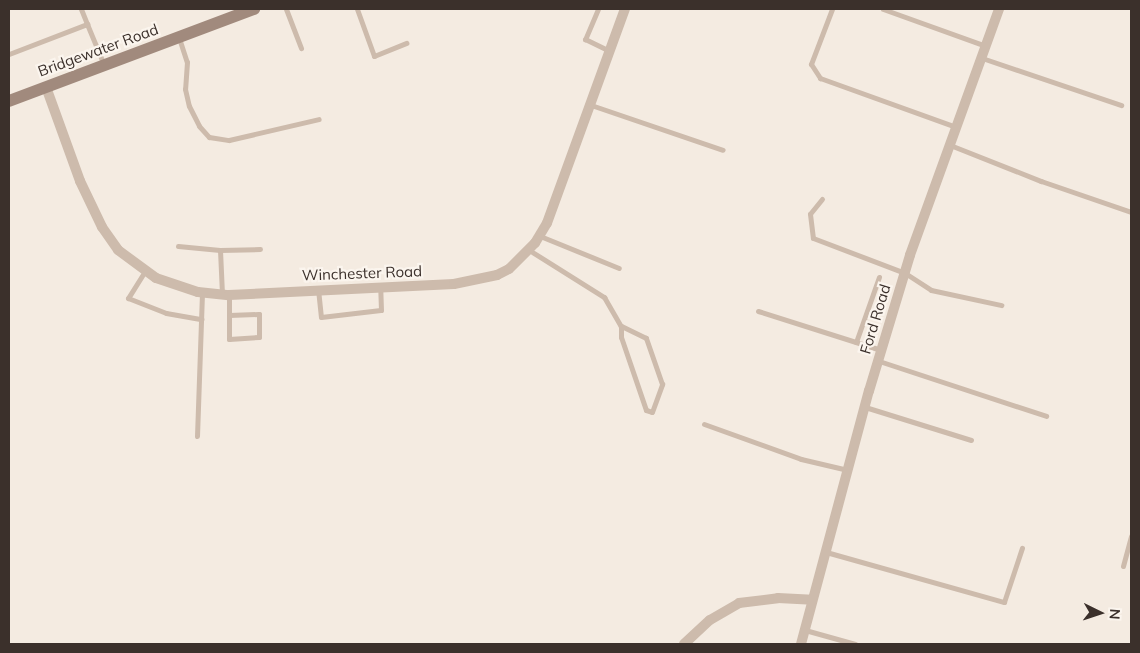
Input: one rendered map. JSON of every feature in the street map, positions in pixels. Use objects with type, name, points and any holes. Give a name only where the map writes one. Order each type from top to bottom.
[{"type":"main road","name":"Bridgewater Road","points":[[9,101],[254,9]]},
{"type":"street","name":"Winchester Road","points":[[46,86],[80,181],[102,227],[118,250],[145,271],[175,286],[226,295],[380,286],[454,284],[483,279],[509,269],[529,250],[539,236],[591,105],[625,9]]},
{"type":"street","name":"Ford Road","points":[[801,644],[865,407],[905,273],[949,144],[999,9]]},
{"type":"street","points":[[684,644],[710,620],[739,603],[778,598],[812,600]]},
{"type":"lane","points":[[80,9],[104,66]]},
{"type":"lane","points":[[286,9],[301,48]]},
{"type":"lane","points":[[357,9],[374,56],[407,43]]},
{"type":"lane","points":[[598,9],[585,39],[610,51]]},
{"type":"lane","points":[[832,9],[811,64],[820,78],[956,127]]},
{"type":"lane","points":[[883,9],[986,46]]},
{"type":"lane","points":[[9,54],[87,24]]},
{"type":"lane","points":[[178,37],[187,62],[185,89],[189,106],[199,126],[209,137],[229,140],[319,119]]},
{"type":"lane","points":[[982,58],[1121,105]]},
{"type":"lane","points":[[591,105],[723,150]]},
{"type":"lane","points":[[949,144],[1041,181],[1131,212]]},
{"type":"lane","points":[[822,198],[810,214],[814,238],[905,273],[931,290],[1001,305]]},
{"type":"lane","points":[[539,236],[619,268]]},
{"type":"lane","points":[[178,246],[220,250],[260,249]]},
{"type":"lane","points":[[220,250],[229,315],[229,339],[259,337],[259,314],[229,315]]},
{"type":"lane","points":[[529,250],[604,297],[621,326],[621,338],[646,410],[652,412],[662,384],[646,338],[621,326]]},
{"type":"lane","points":[[145,271],[128,298],[166,313],[202,319]]},
{"type":"lane","points":[[856,342],[879,277]]},
{"type":"lane","points":[[318,289],[321,317],[380,310],[380,286]]},
{"type":"lane","points":[[197,436],[202,292]]},
{"type":"lane","points":[[758,311],[856,342],[880,355],[1046,416]]},
{"type":"lane","points":[[865,407],[971,440]]},
{"type":"lane","points":[[704,424],[801,458],[848,470]]},
{"type":"lane","points":[[1124,566],[1131,536]]},
{"type":"lane","points":[[826,552],[1004,602],[1022,548]]},
{"type":"lane","points":[[804,630],[856,644]]}]
